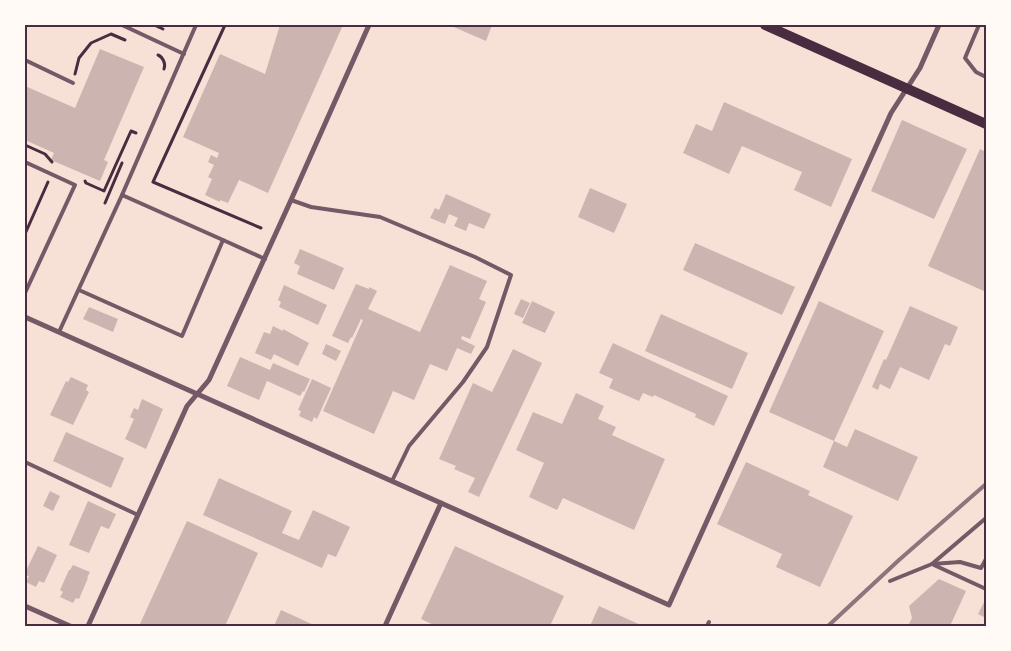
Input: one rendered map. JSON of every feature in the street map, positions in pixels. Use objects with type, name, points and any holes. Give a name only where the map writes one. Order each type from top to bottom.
[{"type":"main road","points":[[765,25],[986,124]]},
{"type":"street","points":[[88,626],[187,406],[209,380],[265,260],[369,25]]},
{"type":"street","points":[[25,317],[669,605],[891,114],[920,68],[939,25]]},
{"type":"street","points":[[385,626],[442,502]]},
{"type":"street","points":[[25,606],[70,626]]},
{"type":"lane","points":[[122,25],[184,54]]},
{"type":"lane","points":[[59,332],[122,195],[196,25]]},
{"type":"lane","points":[[979,25],[965,58],[976,72],[986,77]]},
{"type":"lane","points":[[25,60],[73,82]]},
{"type":"lane","points":[[25,293],[75,185],[26,164]]},
{"type":"lane","points":[[122,195],[265,260]]},
{"type":"lane","points":[[291,200],[311,207],[380,217],[475,257],[512,275],[487,347],[463,382],[409,446],[392,480]]},
{"type":"lane","points":[[79,290],[182,336],[224,240]]},
{"type":"lane","points":[[25,462],[138,515]]},
{"type":"lane","points":[[932,564],[986,518]]},
{"type":"lane","points":[[890,581],[932,564],[960,562],[982,568],[986,559]]},
{"type":"lane","points":[[932,564],[986,589]]},
{"type":"path","points":[[154,25],[163,28]]},
{"type":"path","points":[[225,25],[154,182],[261,228]]},
{"type":"path","points":[[73,82],[79,58],[90,44],[112,34]]},
{"type":"path","points":[[152,52],[160,56],[164,62],[165,67],[161,75]]},
{"type":"path","points":[[132,141],[140,125]]},
{"type":"path","points":[[82,175],[86,183],[104,191],[131,131],[136,133]]},
{"type":"path","points":[[25,145],[45,154],[52,162],[57,164],[25,234]]},
{"type":"path","points":[[103,207],[126,156]]},
{"type":"building","points":[[280,25],[343,25],[268,193],[239,180],[228,203],[220,200],[220,202],[205,195],[212,179],[208,177],[214,165],[208,162],[211,155],[217,158],[219,153],[183,137],[220,54],[265,74]]},
{"type":"building","points":[[449,25],[492,25],[486,41]]},
{"type":"building","points":[[100,49],[144,67],[104,160],[108,162],[100,181],[51,160],[54,153],[25,140],[25,86],[75,108]]},
{"type":"building","points":[[724,102],[852,159],[831,207],[794,190],[802,172],[742,146],[729,174],[683,153],[696,124],[712,131]]},
{"type":"building","points":[[902,120],[967,149],[934,219],[871,191]]},
{"type":"building","points":[[980,149],[986,152],[986,292],[928,266]]},
{"type":"building","points":[[590,188],[627,204],[614,233],[578,217]]},
{"type":"building","points":[[446,194],[491,214],[484,229],[469,223],[466,231],[454,226],[458,218],[449,214],[445,224],[430,218],[435,208],[439,210]]},
{"type":"building","points":[[695,243],[795,287],[782,315],[683,270]]},
{"type":"building","points":[[300,249],[344,268],[334,290],[297,274],[300,266],[294,263]]},
{"type":"building","points":[[450,265],[487,281],[479,299],[486,302],[470,339],[462,336],[461,339],[475,346],[471,354],[457,348],[447,371],[430,364],[414,400],[393,391],[374,434],[323,411],[363,320],[361,319],[348,343],[332,336],[356,284],[377,291],[368,309],[420,332]]},
{"type":"building","points":[[284,285],[327,305],[318,325],[279,307],[281,302],[278,300]]},
{"type":"building","points":[[521,299],[530,303],[523,318],[514,314]]},
{"type":"building","points":[[532,301],[555,312],[545,333],[522,323]]},
{"type":"building","points":[[819,301],[884,331],[834,441],[769,412]]},
{"type":"building","points":[[910,306],[958,327],[950,346],[945,344],[929,380],[900,367],[890,389],[880,384],[878,390],[872,387]]},
{"type":"building","points":[[89,307],[118,319],[113,332],[83,319]]},
{"type":"building","points":[[661,314],[748,353],[732,389],[645,351]]},
{"type":"building","points":[[273,326],[283,331],[283,329],[309,343],[298,366],[274,354],[271,360],[255,353],[264,332],[270,334]]},
{"type":"building","points":[[613,343],[728,396],[714,426],[695,417],[696,414],[654,395],[653,397],[643,393],[639,401],[609,388],[613,379],[599,373]]},
{"type":"building","points":[[326,344],[341,351],[336,361],[322,354]]},
{"type":"building","points":[[513,349],[542,363],[479,497],[468,492],[475,478],[454,469],[456,466],[439,459],[473,383],[492,392]]},
{"type":"building","points":[[240,357],[270,370],[273,363],[310,379],[300,396],[267,381],[259,400],[227,386]]},
{"type":"building","points":[[71,377],[88,385],[86,390],[89,392],[73,425],[50,415],[66,381],[68,382]]},
{"type":"building","points":[[312,379],[331,388],[317,419],[314,417],[312,422],[299,416],[301,411],[298,410]]},
{"type":"building","points":[[576,393],[604,406],[598,419],[616,427],[612,435],[665,459],[634,530],[563,498],[557,510],[529,497],[544,463],[516,450],[533,412],[562,424]]},
{"type":"building","points":[[142,399],[163,409],[146,449],[125,439],[134,419],[130,417],[134,408],[138,410]]},
{"type":"building","points":[[855,429],[918,457],[898,501],[823,467],[834,441],[847,447]]},
{"type":"building","points":[[66,432],[124,458],[111,488],[53,461]]},
{"type":"building","points":[[746,462],[810,491],[808,495],[853,516],[820,587],[776,567],[782,554],[717,524]]},
{"type":"building","points":[[219,478],[292,511],[282,533],[299,540],[313,510],[350,527],[336,557],[328,554],[322,568],[203,515]]},
{"type":"building","points":[[50,491],[60,496],[53,511],[43,506]]},
{"type":"building","points":[[88,501],[116,514],[109,529],[101,526],[89,553],[69,545]]},
{"type":"building","points":[[187,521],[258,553],[225,626],[139,626]]},
{"type":"building","points":[[38,546],[57,555],[44,583],[39,581],[36,587],[26,582],[29,576],[25,575],[25,573]]},
{"type":"building","points":[[455,546],[564,596],[550,626],[436,626],[421,619]]},
{"type":"building","points":[[73,565],[90,572],[79,599],[76,598],[73,603],[60,597],[63,592],[60,590]]},
{"type":"building","points":[[939,579],[966,591],[950,626],[908,626],[912,618],[909,606]]},
{"type":"building","points":[[986,598],[986,618],[978,614]]},
{"type":"building","points":[[599,606],[643,626],[590,626]]},
{"type":"building","points":[[281,610],[316,626],[274,626]]},
{"type":"railway","points":[[828,626],[899,560],[986,484]]}]
